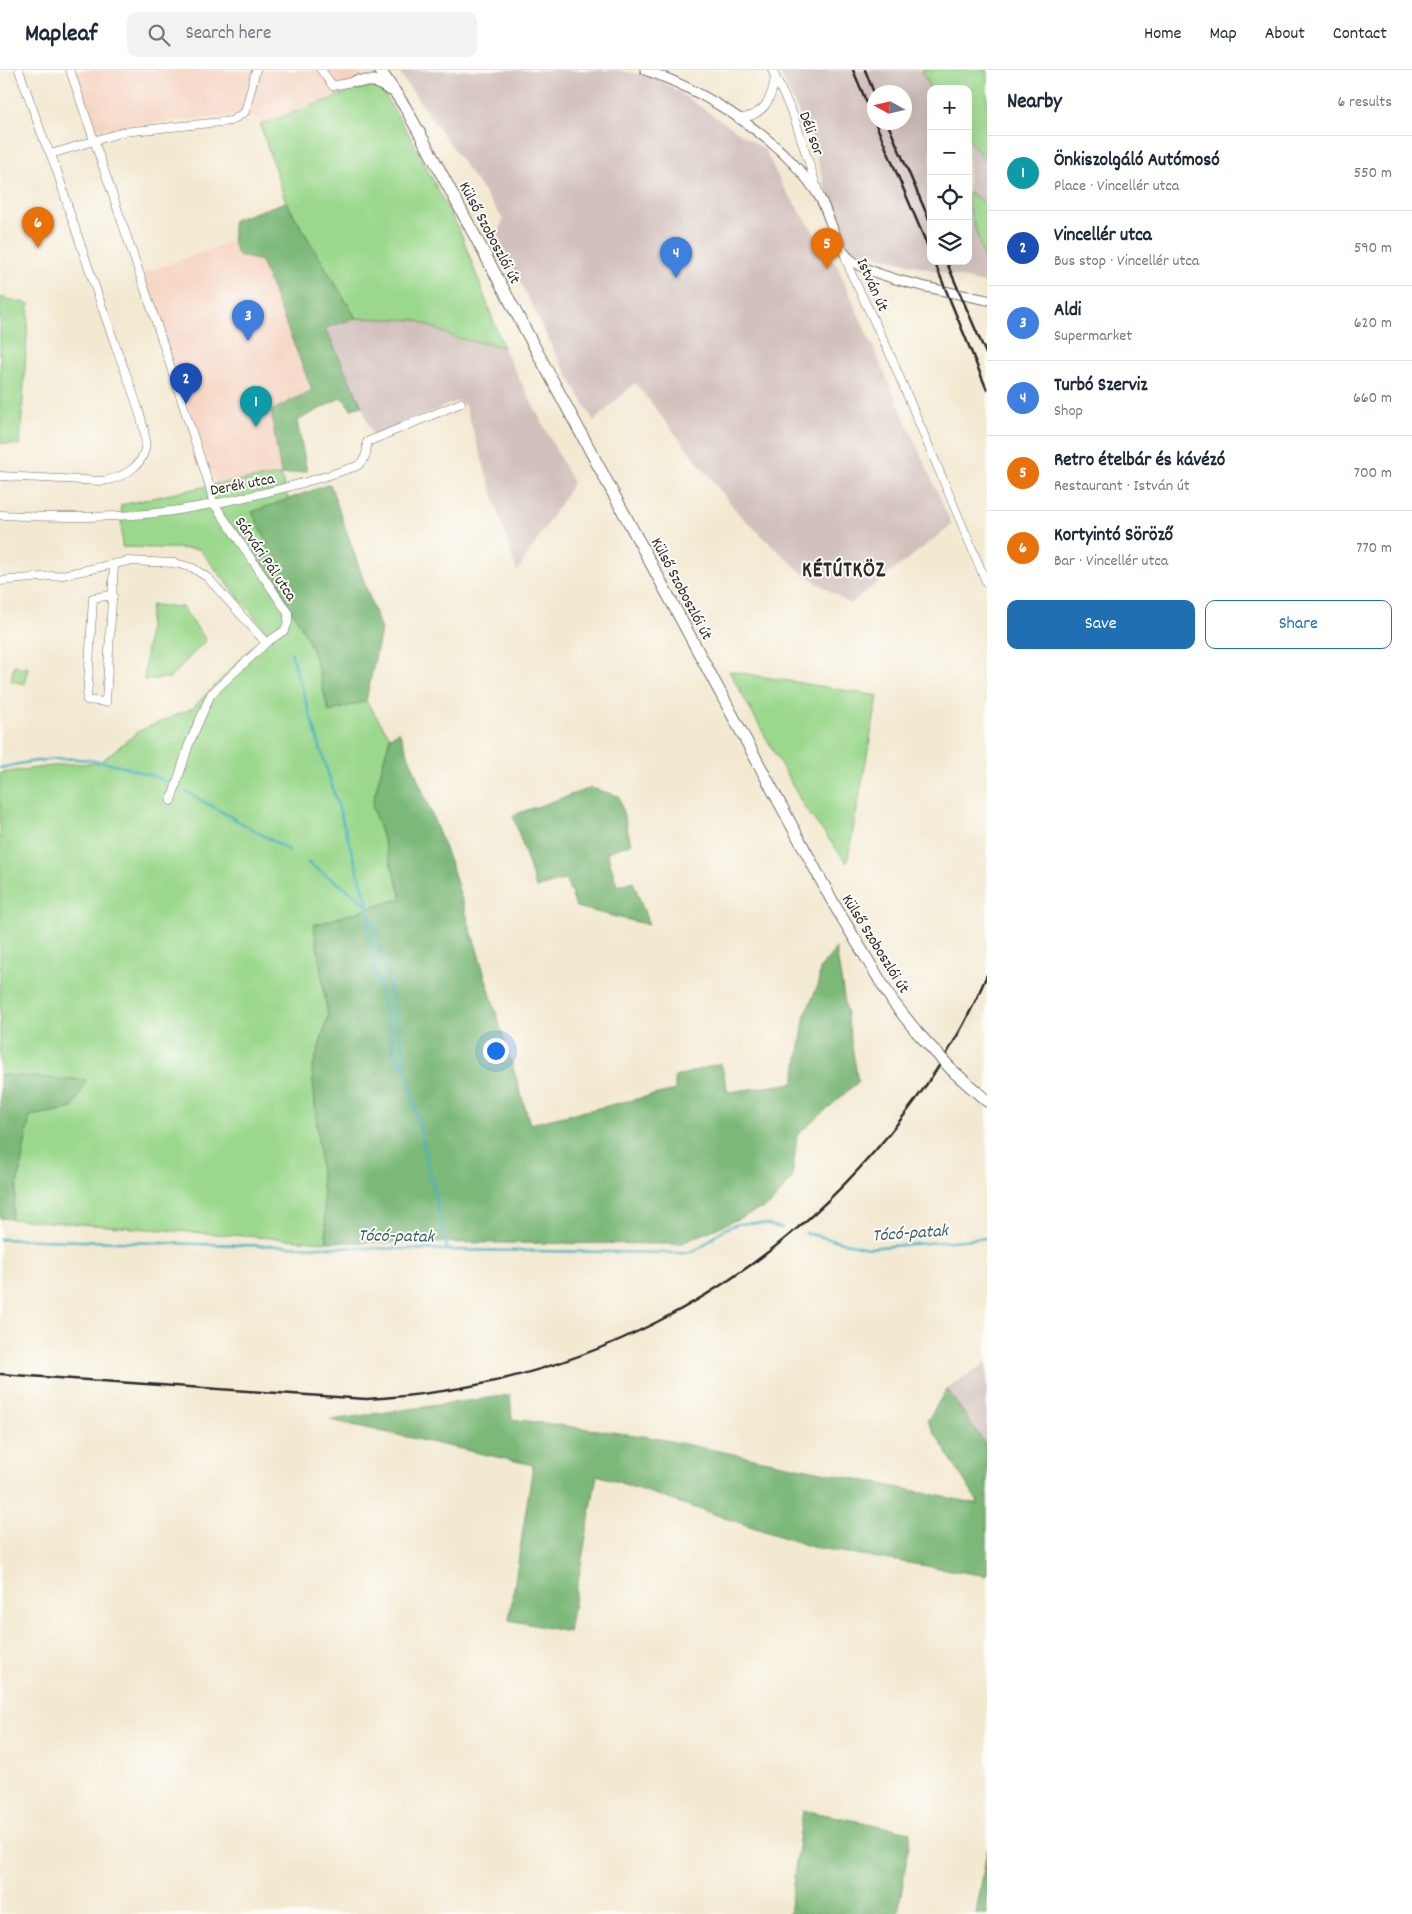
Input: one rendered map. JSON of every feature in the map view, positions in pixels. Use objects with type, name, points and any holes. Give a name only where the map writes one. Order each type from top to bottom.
[{"type":"main road","points":[[362,70],[356,81],[375,81],[396,94]]},
{"type":"main road","name":"Külső Szoboszlói út","points":[[380,70],[426,145],[835,906],[888,994],[916,1030],[954,1072],[987,1101]]},
{"type":"street","points":[[0,476],[103,481],[123,476],[137,465],[146,448],[143,428],[72,222],[51,154],[45,143],[19,70]]},
{"type":"street","points":[[70,70],[163,342],[209,484],[213,502]]},
{"type":"street","points":[[51,154],[123,132],[232,121],[245,112],[256,70]]},
{"type":"street","points":[[321,70],[333,86],[356,81]]},
{"type":"street","name":"István út","points":[[646,70],[668,78],[739,119],[772,143],[791,162],[820,199],[851,273],[889,352],[987,584]]},
{"type":"street","name":"Déli sor","points":[[739,119],[750,117],[762,109],[772,96],[774,74]]},
{"type":"street","name":"Déli sor","points":[[774,74],[794,117],[820,199]]},
{"type":"street","points":[[844,254],[856,263],[871,270],[924,286],[987,300]]},
{"type":"street","name":"Derék utca","points":[[0,515],[42,517],[134,514],[179,510],[274,491],[317,480],[357,466],[363,462],[366,456],[367,442],[461,403]]},
{"type":"street","name":"Sárvári Pál utca","points":[[171,800],[189,744],[211,694],[266,643],[285,630],[288,622],[288,613],[213,502]]},
{"type":"street","points":[[0,581],[63,576],[128,562],[175,563],[193,568],[208,578],[266,643]]},
{"type":"street","points":[[113,595],[93,598],[87,700],[106,702],[113,595],[114,565]]},
{"type":"shaded area","points":[[76,70],[358,70],[368,85],[260,125],[258,119],[236,115],[95,129]]},
{"type":"shaded area","points":[[397,70],[617,70],[658,78],[765,150],[782,185],[837,266],[952,525],[850,604],[801,572],[739,514],[635,383],[594,421],[553,349],[498,236],[503,219]]},
{"type":"shaded area","points":[[779,70],[922,70],[928,85],[927,265],[972,265],[972,218],[987,269],[987,284],[848,248],[831,205],[813,145]]},
{"type":"shaded area","points":[[972,144],[987,162],[987,204],[972,195]]},
{"type":"shaded area","points":[[233,241],[237,255],[261,261],[313,391],[272,411],[281,475],[216,484],[141,274]]},
{"type":"shaded area","points":[[356,318],[416,320],[456,338],[503,347],[573,483],[517,572],[465,405],[457,401],[373,437],[362,406],[325,328]]},
{"type":"shaded area","points":[[987,1362],[987,1447],[947,1389]]},
{"type":"green space","points":[[922,70],[987,70],[987,162],[972,144],[972,85],[928,85]]},
{"type":"green space","points":[[368,85],[382,91],[411,138],[462,236],[503,347],[456,338],[416,320],[356,318],[286,202],[260,125]]},
{"type":"green space","points":[[972,195],[987,204],[987,269],[972,218]]},
{"type":"green space","points":[[286,202],[356,318],[325,328],[362,406],[351,409],[342,397],[297,421],[307,471],[281,475],[271,411],[312,390],[261,261],[237,255],[233,241],[233,220]]},
{"type":"green space","points":[[0,297],[29,304],[20,445],[0,443]]},
{"type":"green space","points":[[281,475],[288,499],[252,512],[268,544],[253,552],[300,624],[316,662],[329,712],[366,701],[390,737],[372,805],[402,898],[314,925],[328,1017],[312,1070],[327,1242],[11,1219],[30,1116],[73,1108],[86,1080],[0,1075],[0,773],[67,764],[99,763],[139,731],[193,708],[267,632],[199,549],[122,547],[121,505],[216,484]]},
{"type":"green space","points":[[330,484],[381,630],[366,701],[329,712],[309,643],[293,613],[253,552],[268,544],[252,512]]},
{"type":"green space","points":[[151,605],[182,607],[206,640],[170,678],[144,680]]},
{"type":"green space","points":[[14,665],[28,668],[24,684],[11,681]]},
{"type":"green space","points":[[729,671],[878,696],[847,863],[805,808]]},
{"type":"green space","points":[[399,731],[451,864],[530,1124],[675,1090],[675,1077],[721,1063],[728,1092],[794,1083],[805,1015],[818,985],[820,969],[836,948],[858,1082],[797,1135],[792,1179],[770,1205],[680,1244],[327,1242],[312,1070],[328,1017],[314,925],[402,898],[372,805],[390,737]]},
{"type":"green space","points":[[591,788],[619,796],[631,844],[607,852],[617,886],[633,881],[649,925],[576,907],[566,879],[536,888],[513,815]]},
{"type":"green space","points":[[0,1075],[86,1080],[73,1108],[30,1116],[11,1219],[0,1218]]},
{"type":"green space","points":[[947,1389],[987,1447],[987,1576],[812,1547],[597,1475],[569,1632],[509,1620],[533,1465],[330,1420],[510,1395],[512,1419],[650,1437],[979,1504],[927,1421]]},
{"type":"green space","points":[[803,1810],[911,1832],[898,1914],[789,1914]]},
{"type":"green space","points":[[987,1850],[987,1914],[976,1914]]},
{"type":"waterway","points":[[291,652],[367,901],[371,923],[376,931],[405,1056],[403,1064],[407,1072],[444,1235]]},
{"type":"waterway","points":[[0,768],[45,760],[84,760],[123,767],[166,781]]},
{"type":"waterway","points":[[187,792],[289,850]]},
{"type":"waterway","points":[[308,863],[367,905]]},
{"type":"waterway","points":[[371,923],[368,926],[367,935],[396,1058],[403,1064]]},
{"type":"waterway","name":"Tócó-patak","points":[[0,1239],[447,1250],[686,1253],[702,1246],[731,1226],[756,1223],[782,1228]]},
{"type":"waterway","name":"Tócó-patak","points":[[806,1233],[867,1248],[987,1238]]},
{"type":"waterway","points":[[445,1239],[447,1250]]},
{"type":"railway","points":[[853,70],[867,103]]},
{"type":"railway","points":[[865,70],[871,85]]},
{"type":"railway","points":[[878,130],[927,245]]},
{"type":"railway","points":[[890,130],[929,220]]},
{"type":"railway","points":[[936,265],[987,390]]},
{"type":"railway","points":[[948,265],[987,356]]},
{"type":"railway","points":[[0,1374],[366,1399],[443,1391],[517,1375],[588,1352],[656,1322],[721,1285],[782,1241],[838,1190],[890,1133],[919,1096],[956,1038],[987,975]]},
{"type":"place","name":"Kortyintó Söröző","points":[[38,248]]},
{"type":"place","name":"Retro ételbár és kávézó","points":[[827,269]]},
{"type":"place","name":"Turbó Szerviz","points":[[676,278]]},
{"type":"place","name":"Aldi","points":[[248,341]]},
{"type":"place","name":"Vincellér utca","points":[[186,404]]},
{"type":"place","name":"Önkiszolgáló Autómosó","points":[[256,427]]},
{"type":"district","name":"KÉTÚTKÖZ","points":[[844,569]]}]
